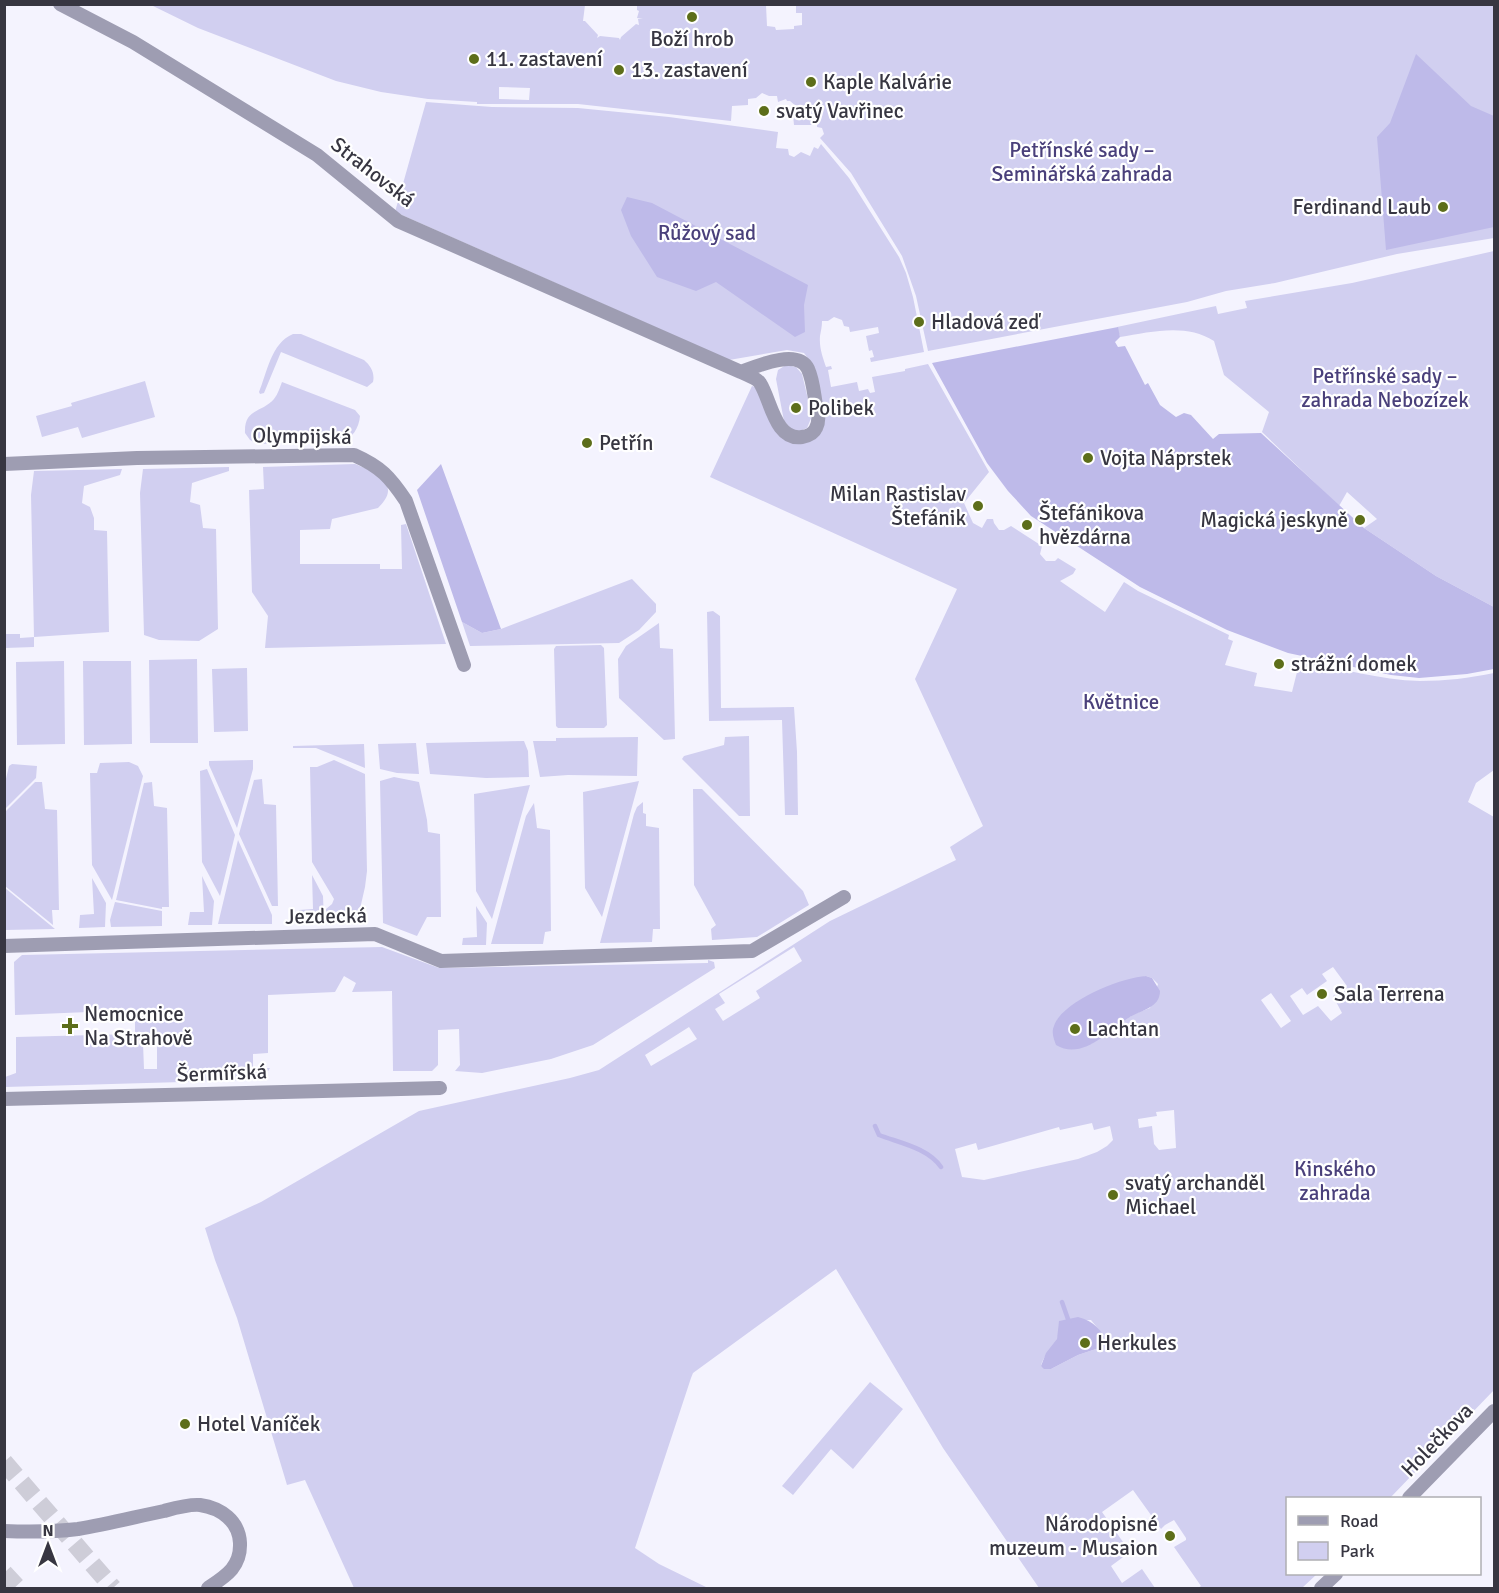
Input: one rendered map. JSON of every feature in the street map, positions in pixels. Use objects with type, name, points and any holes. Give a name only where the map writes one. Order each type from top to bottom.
[{"type":"street","name":"Strahovská","points":[[60,4],[133,42],[318,154],[398,221],[759,381],[782,430],[792,437],[803,437],[814,432],[819,416],[808,369],[802,362],[791,359],[781,360],[741,372]]},
{"type":"street","name":"Olympijská","points":[[4,464],[137,458],[354,455],[373,463],[390,477],[406,501],[464,665]]},
{"type":"street","name":"Jezdecká","points":[[4,946],[375,934],[441,961],[752,951],[844,897]]},
{"type":"street","name":"Šermířská","points":[[4,1099],[440,1088]]},
{"type":"street","name":"Holečkova","points":[[1410,1497],[1494,1411]]},
{"type":"street","points":[[4,1531],[44,1533],[199,1505],[218,1510],[237,1528],[240,1552],[232,1572],[208,1588]]},
{"type":"street","points":[[1321,1588],[1335,1575]]},
{"type":"green space","name":"Petřínské sady – Seminářská zahrada","points":[[639,4],[766,5],[767,26],[775,27],[776,30],[794,29],[794,26],[802,25],[802,13],[796,13],[796,4],[1494,5],[1494,238],[1397,254],[1275,283],[1226,291],[1187,302],[928,351],[916,296],[902,256],[851,173],[820,138],[824,134],[822,128],[817,125],[794,125],[793,115],[797,107],[786,99],[778,102],[777,96],[762,93],[756,98],[748,99],[748,105],[732,106],[731,121],[578,104],[477,104],[477,102],[428,99],[381,92],[336,81],[198,28],[151,5],[585,5],[583,21],[598,35],[597,38],[600,36],[620,40],[636,24],[639,25],[638,19],[643,19],[637,18],[639,11],[637,6]],"holes":[[[499,87],[530,88],[529,100],[499,99]]]},
{"type":"green space","points":[[1416,54],[1471,106],[1494,116],[1494,227],[1386,250],[1377,137],[1390,123]]},
{"type":"green space","name":"Kinského zahrada","points":[[426,102],[492,107],[578,108],[669,117],[778,132],[776,148],[788,149],[789,155],[794,157],[801,152],[810,156],[814,147],[818,149],[821,144],[849,178],[899,257],[913,297],[924,352],[871,362],[870,358],[874,357],[872,350],[869,351],[866,336],[879,333],[878,327],[850,332],[849,327],[844,326],[842,320],[834,317],[828,321],[822,321],[820,345],[826,367],[831,366],[832,369],[828,370],[831,387],[857,382],[859,391],[868,389],[870,393],[875,392],[872,377],[928,364],[989,472],[964,503],[973,523],[982,528],[987,519],[993,519],[999,530],[1011,526],[1042,546],[1040,554],[1046,561],[1055,561],[1058,558],[1076,569],[1073,574],[1060,581],[1105,612],[1124,582],[1229,635],[1228,639],[1233,641],[1225,665],[1257,673],[1254,686],[1292,692],[1300,660],[1405,680],[1448,680],[1494,673],[1494,770],[1476,783],[1468,802],[1494,817],[1494,1390],[1391,1497],[1286,1497],[1286,1575],[1316,1575],[1302,1588],[1198,1588],[1201,1586],[1174,1547],[1186,1538],[1174,1520],[1161,1529],[1133,1490],[1102,1512],[1130,1552],[1111,1566],[1122,1583],[1142,1569],[1155,1588],[1039,1588],[943,1448],[836,1269],[693,1373],[635,1548],[659,1564],[708,1588],[354,1588],[305,1480],[287,1485],[237,1318],[205,1228],[261,1202],[419,1111],[599,1070],[830,921],[956,860],[950,847],[983,826],[915,679],[957,589],[710,477],[752,386],[755,387],[784,440],[825,422],[815,368],[804,353],[787,350],[729,360],[395,212]],"holes":[[[794,947],[802,961],[756,991],[760,998],[723,1021],[715,1009],[725,1003],[719,994]],[[1333,967],[1347,986],[1333,996],[1342,1013],[1331,1021],[1318,1006],[1303,1015],[1290,996],[1302,988],[1307,995],[1327,981],[1322,974]],[[1146,976],[1158,984],[1150,1008],[1134,1014],[1091,1044],[1057,1020],[1080,1001]],[[1271,993],[1291,1021],[1281,1028],[1261,1000]],[[689,1027],[697,1039],[651,1066],[645,1055]],[[1174,1110],[1176,1148],[1159,1150],[1154,1144],[1152,1126],[1139,1128],[1138,1119],[1157,1116],[1156,1112]],[[1092,1123],[1094,1130],[1110,1126],[1113,1140],[1097,1152],[1078,1159],[984,1180],[962,1177],[955,1149],[976,1143],[978,1150],[1059,1127],[1060,1130]],[[1091,1320],[1108,1345],[1078,1355],[1051,1369],[1041,1366],[1057,1340],[1059,1321]]]},
{"type":"green space","name":"Růžový sad","points":[[627,197],[652,203],[808,285],[804,305],[805,332],[795,337],[716,282],[696,291],[657,277],[631,236],[621,210]]},
{"type":"green space","name":"Petřínské sady – zahrada Nebozízek","points":[[1494,251],[1494,607],[1436,576],[1364,528],[1377,519],[1347,492],[1339,506],[1262,432],[1269,412],[1224,375],[1214,341],[1192,332],[1168,330],[1120,337],[1117,327],[1216,306],[1218,314],[1247,308],[1245,301],[1352,283]]},
{"type":"green space","points":[[1118,327],[1120,337],[1115,342],[1118,347],[1125,346],[1145,385],[1148,383],[1160,405],[1176,417],[1184,413],[1191,415],[1213,439],[1219,434],[1261,433],[1364,528],[1436,576],[1494,607],[1494,669],[1419,678],[1391,675],[1288,653],[1227,630],[1140,587],[1031,516],[987,463],[932,363]]},
{"type":"green space","points":[[293,334],[301,334],[364,360],[372,370],[373,382],[367,387],[281,352],[264,393],[260,394],[267,368],[275,351],[286,338]]},
{"type":"green space","points":[[786,365],[796,367],[802,374],[812,416],[807,428],[800,431],[792,430],[784,421],[776,379],[778,370]]},
{"type":"green space","points":[[145,381],[155,417],[82,438],[78,427],[42,437],[36,416]]},
{"type":"green space","points":[[282,382],[355,410],[360,416],[354,432],[341,442],[258,444],[250,440],[245,433],[247,419],[274,399]]},
{"type":"green space","points":[[355,464],[385,481],[388,491],[386,498],[378,508],[332,519],[330,529],[300,530],[300,564],[380,564],[380,569],[402,569],[401,525],[406,524],[446,644],[265,648],[268,616],[252,592],[249,490],[264,489],[263,467]]},
{"type":"green space","points":[[441,464],[501,629],[482,633],[462,622],[417,490]]},
{"type":"green space","points":[[229,467],[229,471],[192,483],[190,502],[200,505],[203,528],[216,529],[218,629],[199,641],[159,640],[144,635],[140,493],[143,469]]},
{"type":"green space","points":[[122,469],[120,475],[84,486],[82,503],[90,507],[94,518],[94,530],[107,531],[109,632],[34,637],[31,495],[34,471]]},
{"type":"green space","points":[[632,579],[656,604],[656,612],[639,630],[619,643],[470,646],[462,622],[482,633],[501,629]]},
{"type":"green space","points":[[713,611],[720,616],[721,708],[794,707],[798,815],[785,815],[782,720],[709,721],[707,612]]},
{"type":"green space","points":[[659,623],[660,648],[673,649],[675,739],[664,740],[619,698],[618,659],[626,646]]},
{"type":"green space","points":[[5,634],[20,634],[20,638],[34,637],[34,647],[5,648]]},
{"type":"green space","points":[[601,645],[604,648],[607,725],[604,728],[558,728],[556,726],[554,649],[556,646]]},
{"type":"green space","points":[[197,659],[198,743],[150,743],[149,660]]},
{"type":"green space","points":[[64,661],[65,744],[17,745],[16,662]]},
{"type":"green space","points":[[83,661],[131,661],[132,744],[84,745]]},
{"type":"green space","points":[[247,668],[248,731],[214,732],[212,669]]},
{"type":"green space","points":[[749,736],[750,816],[739,816],[682,759],[684,756],[724,745],[725,737]]},
{"type":"green space","points":[[638,737],[637,776],[540,777],[533,741],[556,741],[556,738]]},
{"type":"green space","points":[[524,741],[528,751],[529,777],[486,778],[430,774],[426,743]]},
{"type":"green space","points":[[416,743],[419,774],[397,773],[380,769],[378,744]]},
{"type":"green space","points":[[364,744],[365,768],[316,748],[293,748],[293,746]]},
{"type":"green space","points":[[253,760],[253,769],[237,828],[209,761]]},
{"type":"green space","points":[[334,760],[365,774],[367,871],[357,922],[327,922],[326,909],[334,899],[312,862],[310,767],[317,767]]},
{"type":"green space","points":[[129,762],[138,766],[143,776],[112,900],[92,865],[90,773],[97,773],[100,763]]},
{"type":"green space","points":[[12,764],[37,766],[36,778],[5,809],[5,783],[9,766]]},
{"type":"green space","points":[[207,769],[235,835],[220,896],[202,862],[200,771]]},
{"type":"green space","points":[[394,777],[419,782],[428,832],[440,834],[441,917],[427,917],[417,936],[383,923],[380,781]]},
{"type":"green space","points":[[262,779],[264,804],[276,805],[278,906],[272,906],[239,834],[254,780]]},
{"type":"green space","points":[[639,781],[602,917],[585,888],[583,792]]},
{"type":"green space","points":[[35,782],[42,782],[45,809],[57,810],[59,910],[52,910],[53,925],[5,886],[5,812]]},
{"type":"green space","points":[[152,782],[154,806],[167,808],[169,907],[162,907],[162,909],[116,900],[144,783]]},
{"type":"green space","points":[[530,785],[492,919],[476,891],[474,794]]},
{"type":"green space","points":[[693,789],[702,789],[803,891],[809,905],[757,937],[712,940],[711,929],[716,925],[694,885]]},
{"type":"green space","points":[[643,802],[646,826],[659,828],[660,929],[653,929],[652,942],[600,943],[634,814]]},
{"type":"green space","points":[[534,803],[537,828],[550,830],[551,931],[545,932],[543,944],[491,944],[526,816]]},
{"type":"green space","points":[[238,840],[272,915],[272,924],[218,924]]},
{"type":"green space","points":[[312,875],[323,896],[324,922],[298,923],[299,910],[313,909]]},
{"type":"green space","points":[[202,876],[214,901],[212,925],[188,925],[190,912],[204,912]]},
{"type":"green space","points":[[92,878],[106,903],[105,927],[79,928],[80,915],[94,914]]},
{"type":"green space","points":[[5,888],[55,929],[5,930]]},
{"type":"green space","points":[[115,902],[162,911],[162,926],[111,927],[110,920]]},
{"type":"green space","points":[[476,906],[487,923],[486,945],[462,945],[463,938],[477,937]]},
{"type":"green space","points":[[382,947],[439,968],[708,963],[708,960],[714,962],[715,968],[593,1045],[551,1059],[482,1073],[455,1071],[460,1065],[459,1029],[438,1030],[438,1065],[432,1071],[393,1071],[392,991],[352,992],[356,983],[344,976],[335,992],[268,995],[268,1053],[253,1054],[253,1068],[270,1068],[265,1076],[253,1080],[5,1087],[5,1077],[16,1073],[16,1037],[135,1034],[135,1013],[113,1013],[113,1011],[15,1015],[14,962],[22,955]],"holes":[[[143,1043],[157,1043],[157,1069],[144,1069]]]},
{"type":"green space","points":[[870,1382],[903,1409],[853,1469],[831,1449],[793,1495],[782,1486]]},
{"type":"shaded area","points":[[1135,977],[1152,978],[1160,991],[1157,1002],[1085,1047],[1066,1049],[1056,1045],[1053,1029],[1059,1017],[1068,1008],[1108,986]]},
{"type":"shaded area","points":[[1078,1317],[1097,1327],[1108,1345],[1078,1355],[1051,1369],[1044,1369],[1041,1366],[1046,1353],[1057,1339],[1059,1321]]},
{"type":"waterway","points":[[875,1126],[879,1135],[929,1155],[941,1167]]},
{"type":"waterway","points":[[1062,1302],[1069,1322]]},
{"type":"tunnel","points":[[4,1462],[113,1588]]},
{"type":"tunnel","points":[[4,1573],[18,1588]]},
{"type":"place","name":"Boží hrob","points":[[692,17]]},
{"type":"place","name":"11. zastavení","points":[[474,59]]},
{"type":"place","name":"13. zastavení","points":[[619,70]]},
{"type":"place","name":"Kaple Kalvárie","points":[[811,82]]},
{"type":"place","name":"svatý Vavřinec","points":[[764,111]]},
{"type":"place","name":"Ferdinand Laub","points":[[1443,207]]},
{"type":"place","name":"Hladová zeď","points":[[919,322]]},
{"type":"place","name":"Polibek","points":[[796,408]]},
{"type":"place","name":"Petřín","points":[[587,443]]},
{"type":"place","name":"Vojta Náprstek","points":[[1088,458]]},
{"type":"place","name":"Milan Rastislav Štefánik","points":[[978,506]]},
{"type":"place","name":"Magická jeskyně","points":[[1360,520]]},
{"type":"place","name":"Štefánikova hvězdárna","points":[[1027,525]]},
{"type":"place","name":"strážní domek","points":[[1279,664]]},
{"type":"place","name":"Sala Terrena","points":[[1322,994]]},
{"type":"place","name":"Nemocnice Na Strahově","points":[[70,1026]]},
{"type":"place","name":"Lachtan","points":[[1075,1029]]},
{"type":"place","name":"svatý archanděl Michael","points":[[1113,1195]]},
{"type":"place","name":"Herkules","points":[[1085,1343]]},
{"type":"place","name":"Hotel Vaníček","points":[[185,1424]]},
{"type":"place","name":"Národopisné muzeum - Musaion","points":[[1170,1536]]},
{"type":"park label","name":"Květnice","points":[[1121,702]]}]
